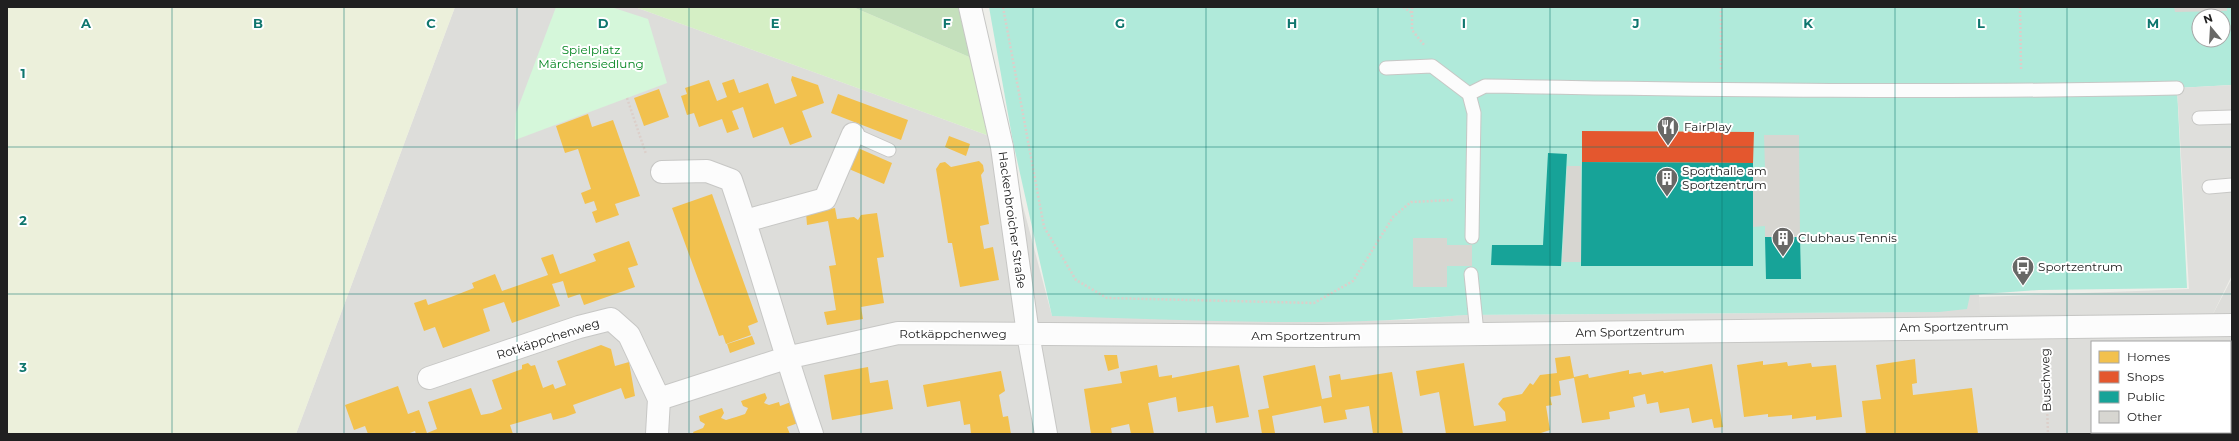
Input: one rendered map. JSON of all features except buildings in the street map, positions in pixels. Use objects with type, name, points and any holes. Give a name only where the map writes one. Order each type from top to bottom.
[{"type":"street","name":"Hackenbroicher Straße","points":[[970,7],[1002,147],[1028,334],[1046,434]]},
{"type":"street","points":[[745,221],[825,199],[853,134]]},
{"type":"street","points":[[662,172],[707,171],[731,180],[778,325],[786,358],[812,434]]},
{"type":"street","name":"Rotkäppchenweg","points":[[429,378],[579,327],[611,319],[629,335],[659,399],[786,358],[898,333],[1028,334]]},
{"type":"street","name":"Am Sportzentrum","points":[[1028,334],[1321,336],[2044,326],[2232,325]]},
{"type":"street","points":[[657,434],[659,399]]},
{"type":"lane","points":[[1386,68],[1432,66],[1469,94],[1474,112],[1474,198],[1472,237]]},
{"type":"lane","points":[[1469,94],[1485,86],[1721,90],[2022,91],[2177,88]]},
{"type":"lane","points":[[2199,118],[2232,116]]},
{"type":"lane","points":[[853,134],[889,150]]},
{"type":"lane","points":[[2209,187],[2232,186]]},
{"type":"lane","points":[[1471,274],[1477,333]]},
{"type":"path","points":[[1004,7],[1044,227],[1076,280],[1106,298],[1314,303],[1353,281],[1393,217],[1411,202],[1474,198]]},
{"type":"path","points":[[1403,7],[1413,13]]},
{"type":"path","points":[[1412,7],[1412,30],[1426,48]]},
{"type":"path","points":[[1721,7],[1721,90]]},
{"type":"path","points":[[2020,7],[2022,91]]},
{"type":"path","points":[[627,98],[647,156],[662,172]]},
{"type":"path","name":"Buschweg","points":[[2044,326],[2048,434]]},
{"type":"shaded area","points":[[455,7],[635,7],[1006,142],[1052,316],[1322,321],[1410,320],[1462,315],[1924,312],[1970,295],[1979,295],[1981,314],[2213,314],[2232,278],[2232,434],[296,434]]},
{"type":"shaded area","points":[[2232,85],[2232,275],[2213,314],[1980,314],[1979,297],[2189,289],[2177,88]]},
{"type":"shaded area","points":[[2232,349],[2232,434],[2094,434],[2231,433]]},
{"type":"green space","points":[[7,7],[455,7],[296,434],[7,434]]},
{"type":"green space","name":"Spielplatz Märchensiedlung","points":[[556,7],[611,7],[648,19],[667,83],[515,140],[516,113]]},
{"type":"green space","points":[[635,7],[853,7],[974,59],[995,138]]},
{"type":"green space","points":[[853,7],[964,7],[974,59]]},
{"type":"green space","points":[[989,7],[2232,7],[2232,85],[2177,88],[2187,288],[2039,290],[1970,295],[1967,309],[1939,312],[1464,315],[1413,319],[1310,322],[1206,321],[1052,316],[1013,142]]},
{"type":"place","name":"FairPlay","points":[[1668,146]]},
{"type":"place","name":"Sporthalle am Sportzentrum","points":[[1667,198]]},
{"type":"place","name":"Clubhaus Tennis","points":[[1783,258]]},
{"type":"place","name":"Sportzentrum","points":[[2023,286]]}]
